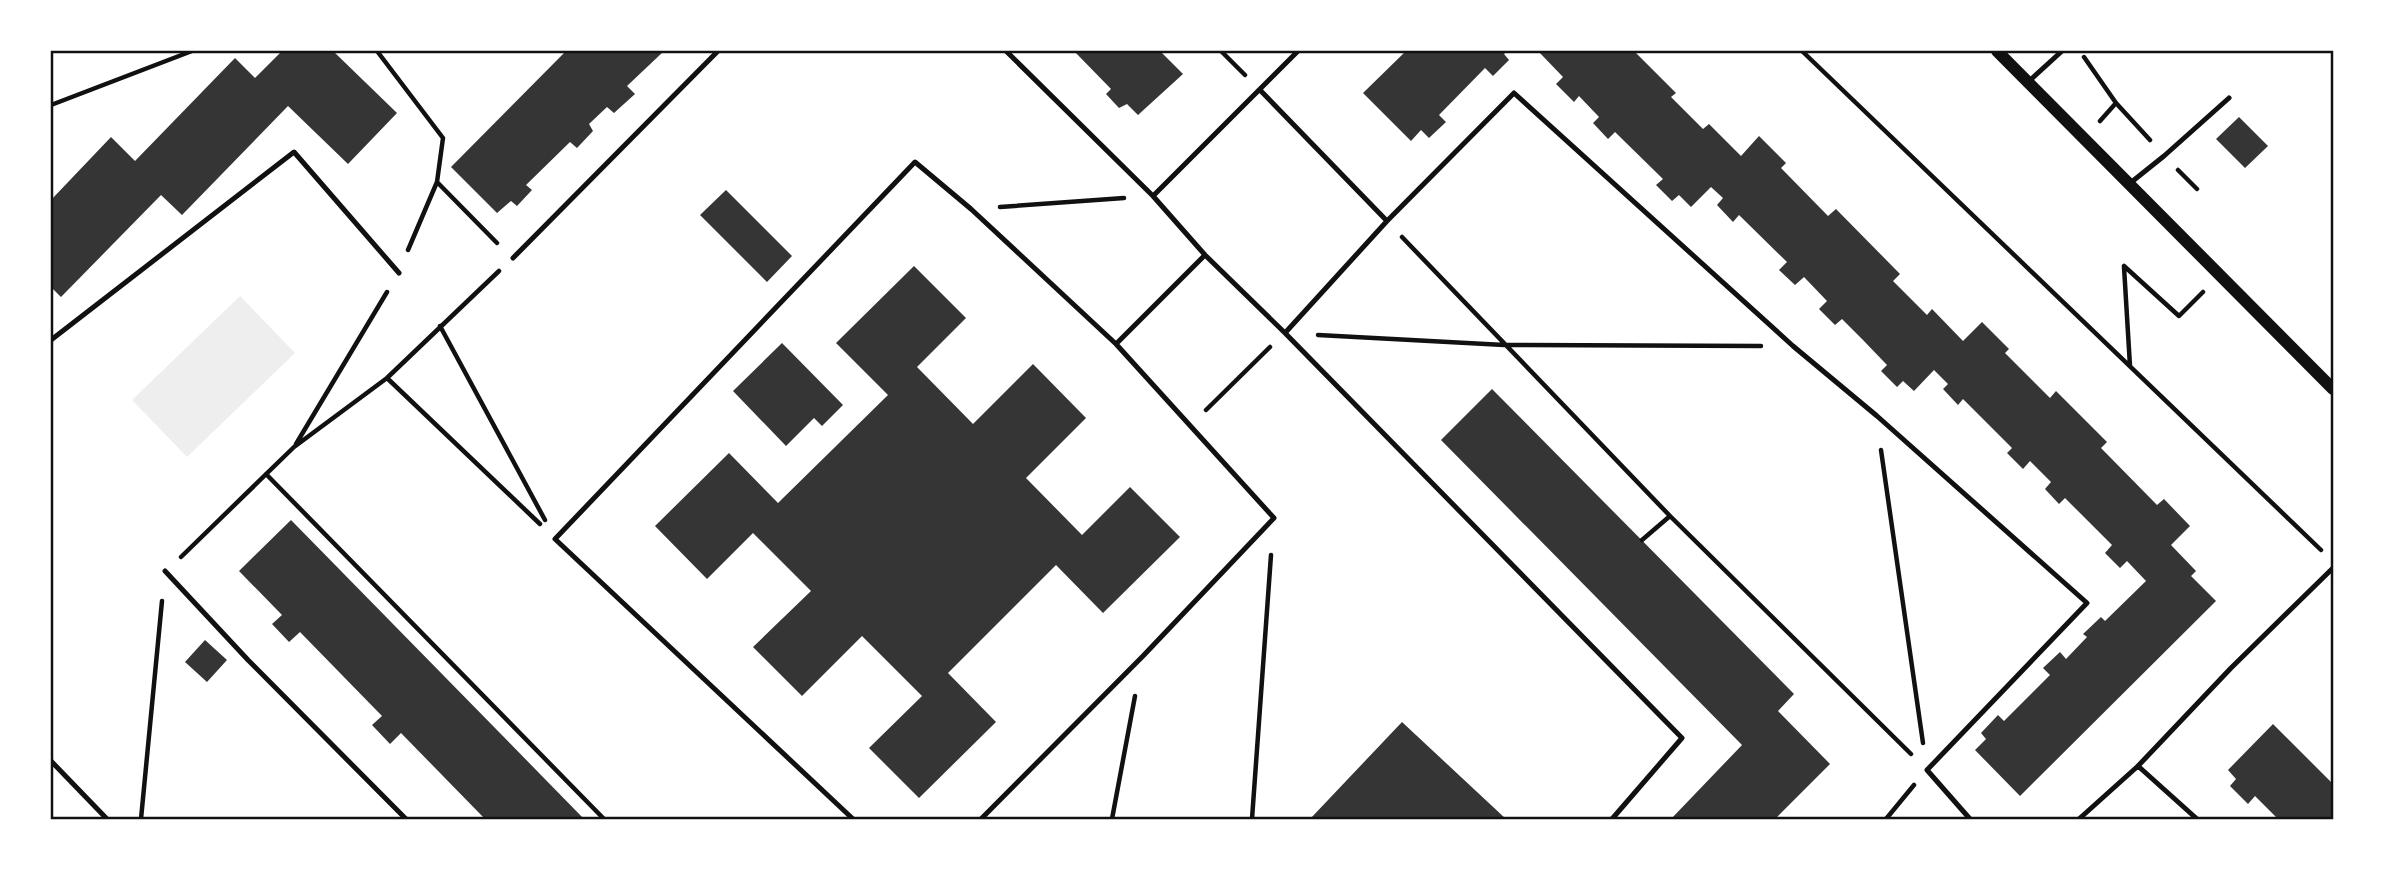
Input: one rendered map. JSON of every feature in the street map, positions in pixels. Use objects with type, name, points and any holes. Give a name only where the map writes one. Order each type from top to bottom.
[{"type":"street","points":[[1997,51],[2333,389]]},
{"type":"lane","points":[[513,258],[718,51]]},
{"type":"lane","points":[[1006,51],[1153,196],[1205,255],[1285,333],[1682,738],[1612,819]]},
{"type":"lane","points":[[1153,196],[1298,51]]},
{"type":"lane","points":[[2028,82],[2062,51]]},
{"type":"lane","points":[[1260,90],[1387,221]]},
{"type":"lane","points":[[1285,333],[1387,221],[1514,93],[1793,346],[1877,416],[2087,603],[1927,770],[1970,819]]},
{"type":"lane","points":[[2129,184],[2165,156],[2229,98]]},
{"type":"lane","points":[[51,340],[294,152],[399,273]]},
{"type":"lane","points":[[853,819],[555,539],[915,162],[971,209],[1115,344],[1274,517],[1143,656],[981,819]]},
{"type":"lane","points":[[1115,344],[1205,255]]},
{"type":"lane","points":[[2079,819],[2138,766],[2231,668],[2333,568]]},
{"type":"lane","points":[[165,572],[247,660],[406,819]]},
{"type":"lane","points":[[51,761],[107,819]]},
{"type":"lane","points":[[2138,766],[2197,819]]},
{"type":"path","points":[[51,105],[192,51]]},
{"type":"path","points":[[294,447],[399,273],[437,182],[443,138],[377,51]]},
{"type":"path","points":[[1221,51],[1260,90]]},
{"type":"path","points":[[1802,51],[2323,552]]},
{"type":"path","points":[[2079,51],[2116,103],[2197,189]]},
{"type":"path","points":[[141,819],[165,572],[294,447],[387,378],[513,258],[437,182]]},
{"type":"path","points":[[971,209],[1153,196]]},
{"type":"path","points":[[1387,221],[1670,516],[1927,770]]},
{"type":"path","points":[[2130,366],[2124,266],[2179,316],[2220,275]]},
{"type":"path","points":[[440,326],[555,539]]},
{"type":"path","points":[[1190,426],[1285,333],[1504,345],[1793,346]]},
{"type":"path","points":[[387,378],[555,539]]},
{"type":"path","points":[[1877,416],[1927,770],[1886,819]]},
{"type":"path","points":[[267,474],[604,819]]},
{"type":"path","points":[[1642,540],[1670,516]]},
{"type":"path","points":[[1252,819],[1274,517]]},
{"type":"path","points":[[1112,819],[1143,656]]},
{"type":"shaded area","points":[[240,296],[295,353],[187,457],[132,400]]},
{"type":"building","points":[[282,51],[333,51],[397,113],[348,164],[288,106],[182,215],[161,195],[61,297],[51,287],[51,200],[111,137],[135,161],[235,58],[255,78]]},
{"type":"building","points":[[566,51],[664,51],[627,86],[635,94],[614,113],[607,107],[589,124],[593,131],[577,148],[570,142],[526,185],[532,190],[517,206],[511,201],[497,213],[451,167]]},
{"type":"building","points":[[1074,51],[1160,51],[1183,74],[1138,115],[1127,104],[1119,108],[1106,94],[1111,89]]},
{"type":"building","points":[[1406,51],[1507,51],[1504,54],[1509,60],[1493,76],[1485,68],[1439,115],[1446,122],[1429,138],[1421,130],[1411,141],[1363,93]]},
{"type":"building","points":[[1538,51],[1634,51],[1676,93],[1671,97],[1703,129],[1709,124],[1741,156],[1759,136],[1786,163],[1781,168],[1828,216],[1836,209],[1900,274],[1893,281],[1927,315],[1932,309],[1963,341],[1982,322],[2009,349],[2005,353],[2050,398],[2056,391],[2107,442],[2101,448],[2157,505],[2164,499],[2190,526],[2171,545],[2196,571],[2191,576],[2216,601],[2020,796],[1975,750],[1986,739],[1981,733],[1998,715],[2004,721],[2050,675],[2043,668],[2060,652],[2066,659],[2087,637],[2083,634],[2101,617],[2105,621],[2146,581],[2127,561],[2120,568],[2105,553],[2112,545],[2065,498],[2059,504],[2045,489],[2051,482],[2030,461],[2023,469],[2007,453],[2012,448],[1963,399],[1958,405],[1943,389],[1948,384],[1934,370],[1914,391],[1903,381],[1897,387],[1881,371],[1887,365],[1842,319],[1835,325],[1819,309],[1827,301],[1804,277],[1795,285],[1779,270],[1787,262],[1739,215],[1733,222],[1717,205],[1723,198],[1711,187],[1691,207],[1679,195],[1672,201],[1656,185],[1663,179],[1615,132],[1608,139],[1593,123],[1599,117],[1579,96],[1574,102],[1556,84],[1563,77]]},
{"type":"building","points":[[2239,117],[2268,146],[2245,168],[2216,139]]},
{"type":"building","points":[[726,190],[792,256],[767,282],[700,215]]},
{"type":"building","points":[[914,266],[966,318],[917,367],[973,424],[1033,364],[1086,418],[1026,478],[1082,535],[1130,487],[1180,537],[1103,613],[1056,565],[948,673],[996,722],[919,798],[869,748],[922,696],[862,636],[802,696],[753,647],[811,591],[753,533],[707,579],[655,526],[729,453],[778,503],[888,395],[836,343]]},
{"type":"building","points":[[782,343],[843,405],[822,426],[814,418],[786,446],[733,391]]},
{"type":"building","points":[[1492,389],[1794,694],[1778,711],[1830,764],[1775,819],[1671,819],[1742,745],[1441,440]]},
{"type":"building","points":[[291,520],[584,819],[485,819],[401,733],[390,744],[372,725],[382,716],[300,632],[289,642],[272,624],[282,615],[239,571]]},
{"type":"building","points":[[205,640],[227,660],[207,682],[185,662]]},
{"type":"building","points":[[1402,722],[1506,819],[1310,819]]},
{"type":"building","points":[[2273,724],[2333,784],[2333,819],[2278,819],[2255,796],[2248,804],[2230,786],[2236,779],[2228,770]]}]
